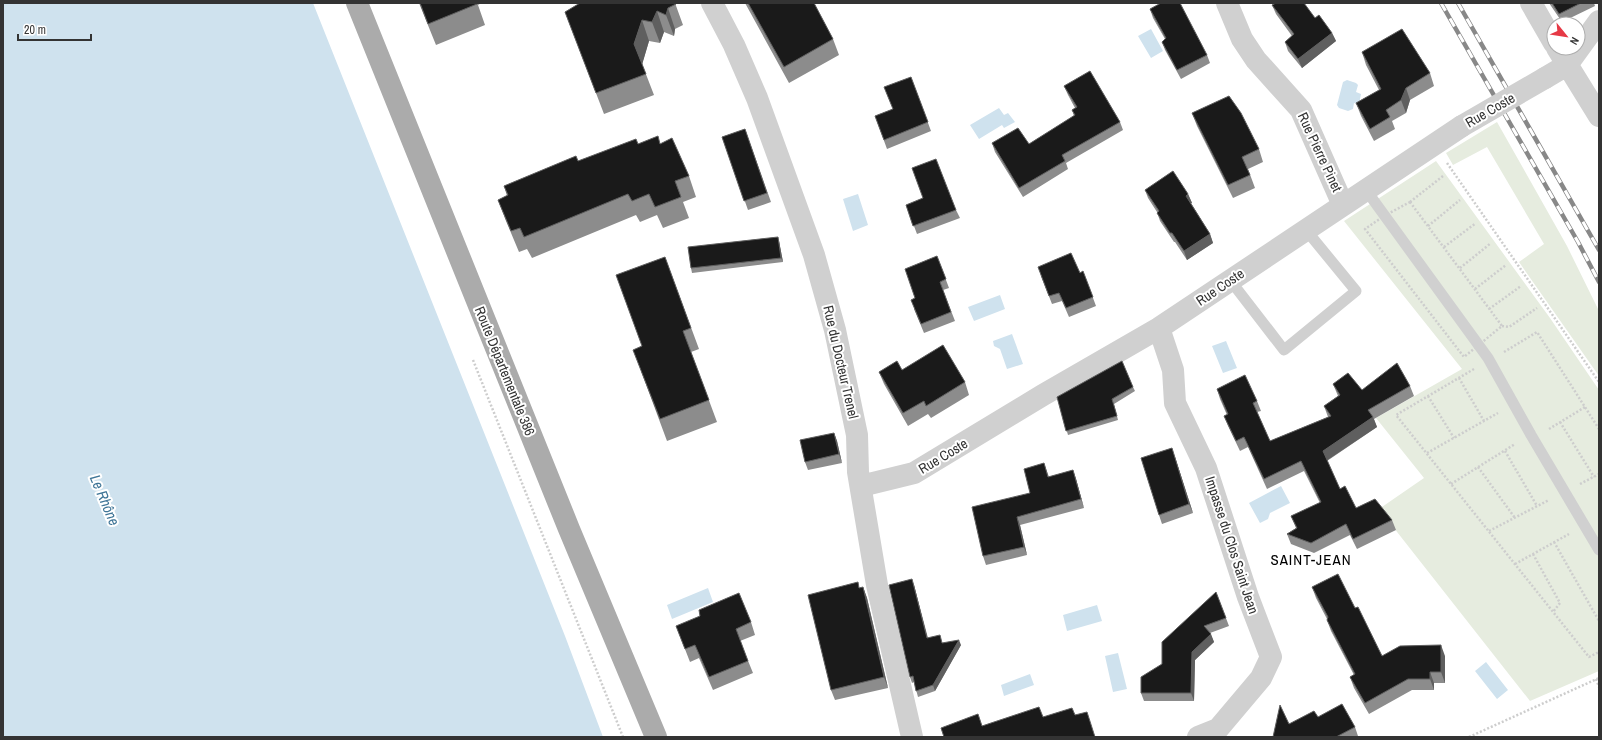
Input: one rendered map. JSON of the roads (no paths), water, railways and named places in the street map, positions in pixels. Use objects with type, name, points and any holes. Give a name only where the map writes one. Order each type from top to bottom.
[{"type":"main road","name":"Route Départementale 386","points":[[357,3],[569,529],[656,737]]},
{"type":"street","name":"Rue du Docteur Trenel","points":[[712,3],[734,45],[757,98],[814,256],[835,330],[857,435],[858,472],[876,585],[912,737]]},
{"type":"street","name":"Rue Pierre Pinet","points":[[1227,3],[1242,39],[1256,60],[1301,110],[1343,205]]},
{"type":"street","points":[[1531,3],[1546,29]]},
{"type":"street","points":[[1599,21],[1562,57],[1599,116]]},
{"type":"street","name":"Rue Coste","points":[[861,486],[914,474],[1043,395],[1159,328],[1434,144],[1545,78],[1562,57]]},
{"type":"street","name":"Impasse du Clos Saint Jean","points":[[1159,328],[1173,370],[1175,403],[1206,468],[1248,597],[1270,657],[1260,678],[1218,729],[1198,737]]},
{"type":"lane","points":[[1366,190],[1488,358],[1564,492],[1599,550]]},
{"type":"lane","points":[[1230,280],[1284,350],[1356,291],[1306,230]]},
{"type":"water","name":"Le Rhône","points":[[3,3],[313,3],[565,636],[603,737],[3,737]]},
{"type":"water","points":[[1151,29],[1163,51],[1151,58],[1138,36]]},
{"type":"water","points":[[1347,80],[1358,85],[1356,92],[1361,94],[1359,104],[1354,103],[1353,109],[1348,111],[1339,108],[1337,105],[1343,82]]},
{"type":"water","points":[[999,108],[1004,115],[1008,113],[1015,122],[1004,128],[1002,125],[979,139],[970,125]]},
{"type":"water","points":[[858,194],[868,225],[853,231],[843,199]]},
{"type":"water","points":[[1000,295],[1005,309],[974,321],[968,307]]},
{"type":"water","points":[[1012,334],[1023,364],[1007,369],[1000,349],[994,346],[993,341]]},
{"type":"water","points":[[1226,341],[1237,368],[1223,373],[1212,346]]},
{"type":"water","points":[[1281,486],[1290,503],[1270,513],[1268,519],[1260,523],[1249,503]]},
{"type":"water","points":[[708,588],[713,602],[672,619],[667,605]]},
{"type":"water","points":[[1097,605],[1102,621],[1067,631],[1063,615]]},
{"type":"water","points":[[1118,653],[1127,689],[1113,692],[1105,656]]},
{"type":"water","points":[[1486,662],[1508,690],[1497,699],[1475,671]]},
{"type":"water","points":[[1030,674],[1034,685],[1004,696],[1001,685]]},
{"type":"railway","points":[[1441,3],[1578,242],[1599,282]]},
{"type":"railway","points":[[1458,3],[1599,250]]},
{"type":"district","name":"SAINT-JEAN","points":[[1311,559]]}]
